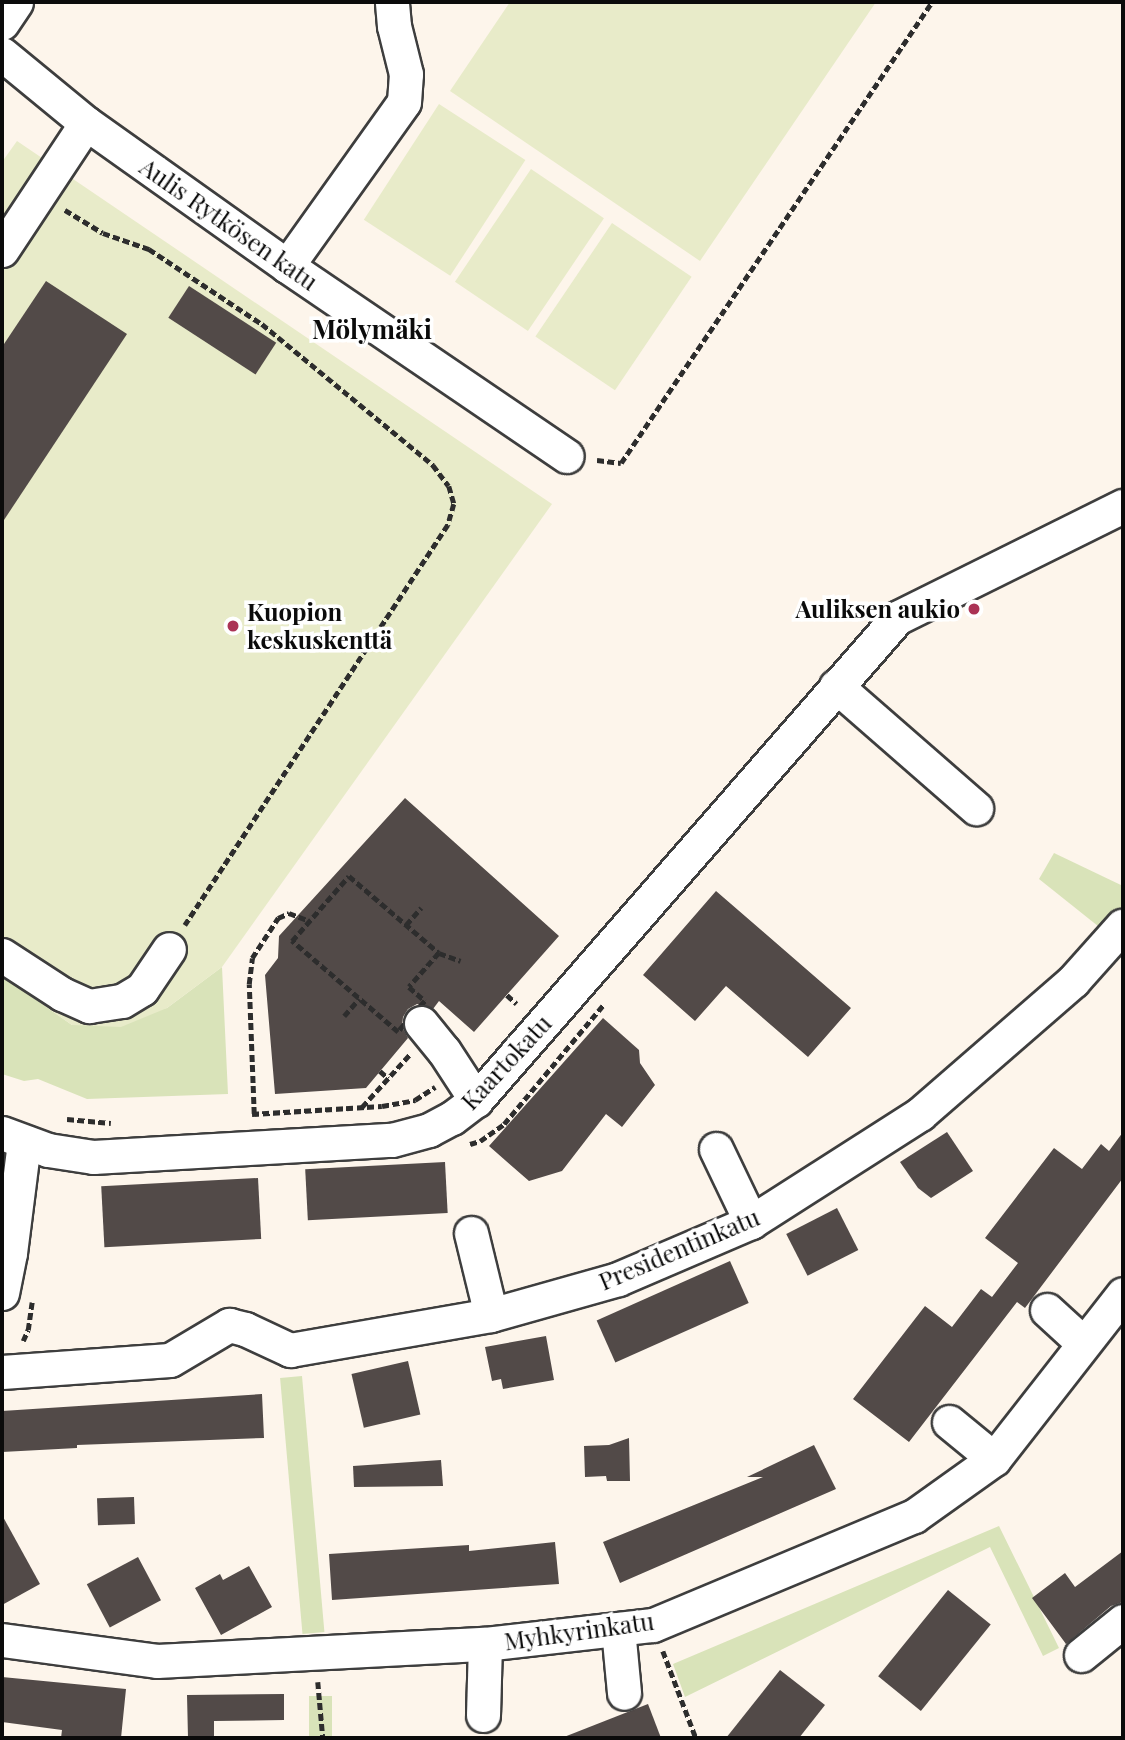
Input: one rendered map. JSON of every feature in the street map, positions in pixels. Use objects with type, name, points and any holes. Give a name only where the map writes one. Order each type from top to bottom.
[{"type":"street","points":[[2,23],[16,2]]},
{"type":"street","points":[[287,267],[404,102],[406,74],[394,26],[392,2]]},
{"type":"street","name":"Aulis Rytkösen katu","points":[[2,54],[86,123],[287,267],[567,456]]},
{"type":"street","points":[[2,250],[86,123]]},
{"type":"street","name":"Kaartokatu","points":[[25,1142],[93,1157],[391,1140],[429,1130],[470,1104],[897,618],[1110,513]]},
{"type":"street","points":[[836,686],[976,808]]},
{"type":"street","name":"Presidentinkatu","points":[[2,1372],[170,1360],[229,1325],[246,1329],[289,1350],[491,1315],[618,1279],[751,1222],[920,1114],[1073,981],[1122,926]]},
{"type":"street","points":[[2,956],[62,993],[89,1006],[122,1001],[142,989],[169,949]]},
{"type":"street","points":[[416,1029],[444,1051],[470,1104],[446,1080],[416,1029]]},
{"type":"street","points":[[2,1293],[25,1142]]},
{"type":"street","points":[[716,1149],[751,1222]]},
{"type":"street","points":[[471,1233],[491,1315]]},
{"type":"street","name":"Myhkyrinkatu","points":[[2,1640],[157,1661],[485,1644],[653,1625],[914,1516],[994,1459],[1123,1294]]},
{"type":"street","points":[[1047,1310],[1083,1343]]},
{"type":"street","points":[[949,1422],[994,1459]]},
{"type":"street","points":[[1081,1656],[1123,1621]]},
{"type":"street","points":[[618,1629],[624,1693]]},
{"type":"street","points":[[483,1715],[485,1644]]},
{"type":"path","points":[[567,456],[621,463],[932,2]]},
{"type":"path","points":[[41,190],[76,218],[103,233],[149,250],[262,324],[433,465],[449,486],[454,504],[448,525],[169,949]]},
{"type":"path","points":[[439,953],[409,988],[425,1001],[398,1032],[292,942],[349,876],[439,953],[461,961]]},
{"type":"path","points":[[406,925],[421,908]]},
{"type":"path","points":[[254,1114],[248,984],[252,958],[278,918],[289,913],[310,921]]},
{"type":"path","points":[[510,1012],[526,994]]},
{"type":"path","points":[[507,995],[517,1004]]},
{"type":"path","points":[[344,1016],[359,999]]},
{"type":"path","points":[[380,1071],[388,1078]]},
{"type":"path","points":[[242,1115],[382,1106],[415,1100],[446,1080]]},
{"type":"path","points":[[25,1142],[53,1118],[119,1122]]},
{"type":"path","points":[[653,1625],[696,1738]]},
{"type":"path","points":[[316,1653],[323,1738]]},
{"type":"green space","points":[[510,2],[876,2],[700,261],[450,91]]},
{"type":"green space","points":[[439,104],[525,160],[450,276],[364,220]]},
{"type":"green space","name":"Kuopion keskuskenttä","points":[[17,141],[552,504],[222,967],[167,1008],[121,1027],[72,1025],[2,976],[2,162]]},
{"type":"green space","points":[[531,169],[604,218],[528,331],[455,282]]},
{"type":"green space","points":[[612,223],[692,277],[615,390],[535,337]]},
{"type":"green space","points":[[1054,853],[1123,886],[1123,946],[1039,879]]},
{"type":"green space","points":[[222,967],[228,1094],[87,1099],[38,1079],[24,1081],[2,1074],[2,976],[72,1025],[167,1008]]},
{"type":"green space","points":[[302,1376],[324,1632],[302,1634],[280,1378]]},
{"type":"green space","points":[[999,1526],[1059,1648],[1043,1656],[990,1547],[685,1697],[673,1664]]},
{"type":"green space","points":[[309,1696],[332,1696],[332,1738],[309,1738]]},
{"type":"building","points":[[46,281],[127,334],[2,523],[2,347]]},
{"type":"building","points":[[189,286],[276,343],[256,375],[168,318]]},
{"type":"building","points":[[405,798],[559,936],[474,1032],[439,1001],[433,1009],[417,1004],[408,1009],[403,1017],[402,1027],[408,1038],[366,1088],[275,1094],[265,975],[278,958],[279,936]]},
{"type":"building","points":[[716,891],[851,1008],[808,1057],[726,986],[695,1021],[643,975]]},
{"type":"building","points":[[603,1018],[639,1050],[640,1063],[655,1085],[622,1127],[606,1114],[562,1171],[529,1181],[489,1146]]},
{"type":"building","points":[[947,1132],[973,1171],[931,1198],[918,1188],[900,1162]]},
{"type":"building","points":[[1123,1132],[1123,1178],[1025,1308],[1017,1302],[909,1442],[853,1399],[925,1306],[952,1327],[981,1289],[992,1297],[1018,1263],[985,1238],[1054,1148],[1082,1169],[1101,1144],[1109,1151]]},
{"type":"building","points":[[445,1162],[448,1213],[308,1220],[305,1169]]},
{"type":"building","points":[[258,1178],[261,1239],[104,1247],[101,1186]]},
{"type":"building","points":[[837,1208],[858,1250],[808,1276],[786,1234]]},
{"type":"building","points":[[730,1261],[749,1303],[615,1362],[597,1320]]},
{"type":"building","points":[[546,1336],[554,1380],[503,1389],[501,1379],[492,1381],[485,1347]]},
{"type":"building","points":[[408,1361],[420,1415],[364,1428],[351,1374]]},
{"type":"building","points":[[262,1394],[264,1438],[77,1445],[77,1448],[2,1452],[2,1411]]},
{"type":"building","points":[[629,1438],[630,1481],[607,1481],[606,1476],[585,1477],[584,1446],[609,1445]]},
{"type":"building","points":[[814,1445],[836,1489],[620,1583],[603,1542],[763,1477],[747,1477]]},
{"type":"building","points":[[441,1460],[443,1486],[354,1487],[353,1466]]},
{"type":"building","points":[[134,1497],[135,1524],[98,1525],[97,1498]]},
{"type":"building","points":[[2,1515],[40,1584],[2,1605]]},
{"type":"building","points":[[555,1542],[559,1584],[332,1600],[329,1554],[469,1545],[469,1551]]},
{"type":"building","points":[[1123,1551],[1123,1602],[1111,1606],[1066,1644],[1032,1598],[1065,1573],[1075,1587]]},
{"type":"building","points":[[138,1557],[161,1600],[110,1627],[87,1584]]},
{"type":"building","points":[[249,1566],[272,1607],[221,1635],[195,1588],[220,1574],[223,1580]]},
{"type":"building","points":[[948,1590],[991,1625],[921,1711],[878,1676]]},
{"type":"building","points":[[780,1670],[825,1705],[799,1738],[726,1738]]},
{"type":"building","points":[[2,1677],[126,1689],[121,1738],[61,1738],[62,1730],[2,1722]]},
{"type":"building","points":[[284,1694],[284,1720],[214,1721],[214,1738],[188,1738],[187,1695]]},
{"type":"building","points":[[648,1704],[661,1738],[564,1737]]},
{"type":"place","name":"Auliksen aukio","points":[[974,609]]},
{"type":"place","name":"Kuopion keskuskenttä","points":[[233,626]]},
{"type":"district","name":"Mölymäki","points":[[372,329]]}]
